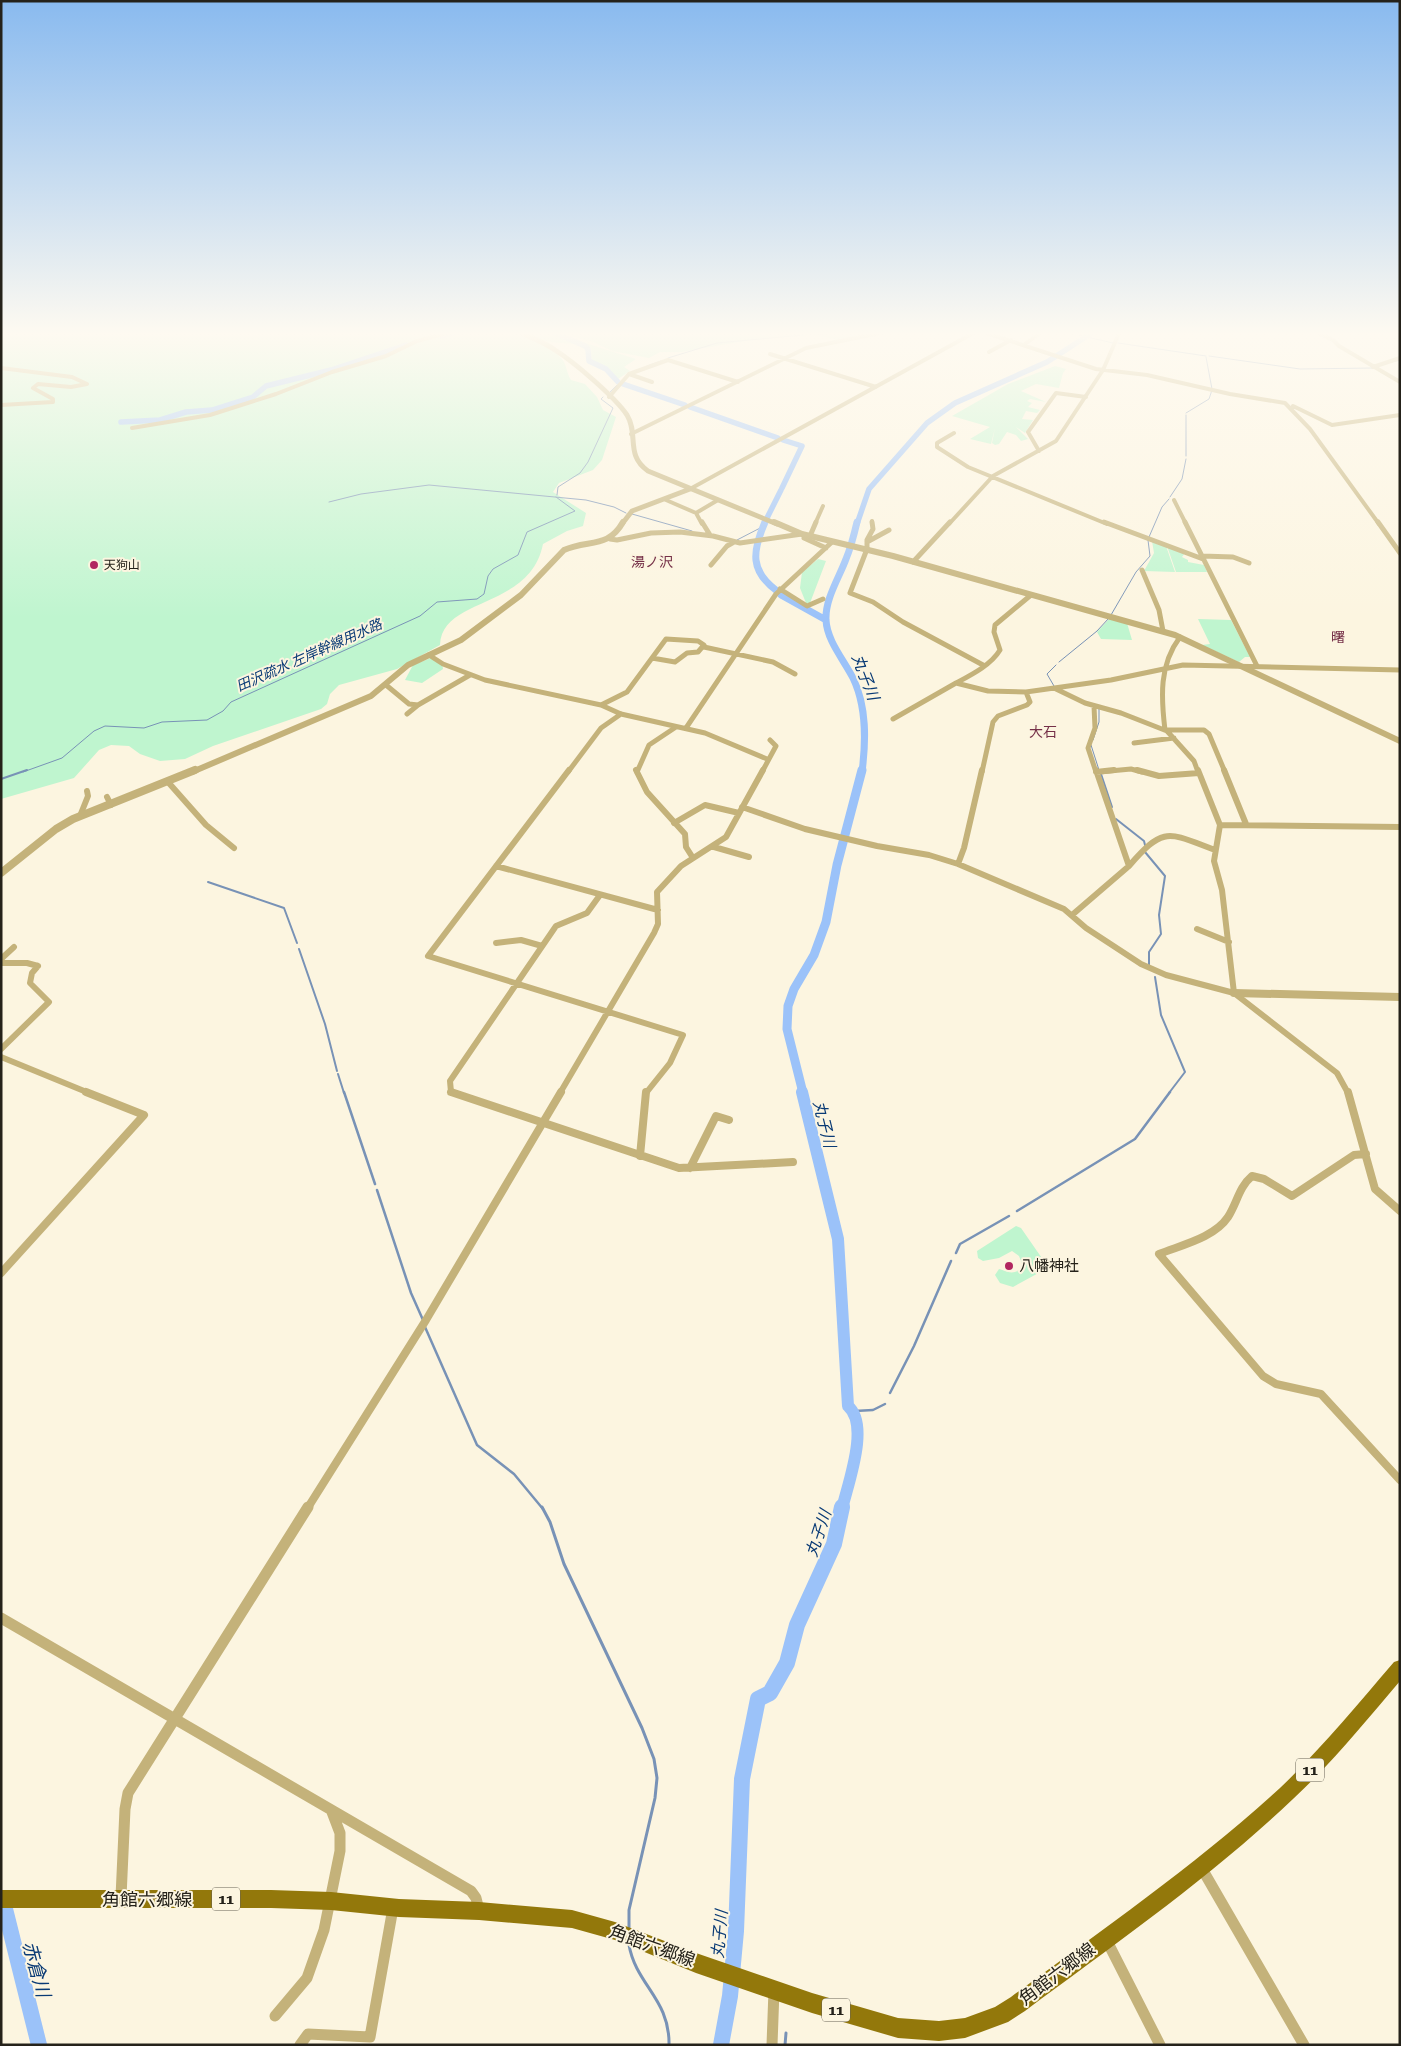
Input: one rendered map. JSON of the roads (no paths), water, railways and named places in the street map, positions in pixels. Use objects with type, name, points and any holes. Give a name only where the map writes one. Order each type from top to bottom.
[{"type":"main road","name":"角館六郷線","points":[[5,1899],[271,1899],[331,1901],[394,1908],[479,1911],[572,1919],[629,1937],[696,1963],[898,2028],[932,2031],[966,2028],[1000,2015],[1201,1867],[1286,1794],[1340,1738],[1399,1670]]},
{"type":"street","points":[[132,428],[142,426]]},
{"type":"street","points":[[630,426],[634,455],[638,464],[826,548]]},
{"type":"street","points":[[632,434],[647,426]]},
{"type":"street","points":[[610,539],[617,533],[627,515],[666,500],[690,488],[803,426]]},
{"type":"street","points":[[1032,426],[1028,432],[1039,451]]},
{"type":"street","points":[[913,562],[993,476],[1056,441],[1066,426]]},
{"type":"street","points":[[1308,426],[1335,461],[1400,553]]},
{"type":"street","points":[[954,432],[938,443],[937,447],[968,467],[1092,518],[1202,558],[1233,556],[1249,563]]},
{"type":"street","points":[[666,500],[676,507],[696,513],[703,521],[704,529],[710,536]]},
{"type":"street","points":[[696,513],[718,500]]},
{"type":"street","points":[[1174,500],[1257,666]]},
{"type":"street","points":[[810,536],[823,506]]},
{"type":"street","points":[[872,521],[872,529],[867,546],[850,592],[873,602],[903,622],[983,666]]},
{"type":"street","points":[[867,546],[889,530]]},
{"type":"street","points":[[1,873],[56,829],[109,801],[168,782],[371,696],[408,665],[462,640],[521,594],[564,550],[573,546],[610,539],[617,540],[663,532],[710,536],[734,542],[753,542],[800,535],[867,546],[913,562],[1180,637],[1400,741]]},
{"type":"street","points":[[710,565],[727,546],[734,542]]},
{"type":"street","points":[[686,728],[780,589],[834,542]]},
{"type":"street","points":[[1142,570],[1149,581],[1149,589],[1163,622],[1163,631]]},
{"type":"street","points":[[780,589],[807,606],[823,599]]},
{"type":"street","points":[[893,719],[956,682],[976,673],[996,657],[1000,650],[994,632],[995,625],[1032,595]]},
{"type":"street","points":[[1180,637],[1169,655],[1166,669],[1162,702],[1165,730],[1194,761],[1220,826],[1220,836],[1215,850],[1214,861],[1222,890],[1230,942],[1234,993],[1337,1073],[1349,1094],[1375,1189],[1400,1211]]},
{"type":"street","points":[[602,705],[624,695],[666,639],[698,641],[704,647],[773,662],[795,674]]},
{"type":"street","points":[[652,658],[675,662],[686,654],[698,652],[704,647]]},
{"type":"street","points":[[429,655],[444,667],[470,675],[602,705],[621,714],[705,733],[767,759]]},
{"type":"street","points":[[956,682],[988,691],[1026,692],[1111,680],[1183,665],[1400,670]]},
{"type":"street","points":[[407,714],[418,705],[470,675]]},
{"type":"street","points":[[386,685],[409,704],[418,705]]},
{"type":"street","points":[[1056,688],[1094,706],[1165,730],[1204,730],[1210,734],[1246,824]]},
{"type":"street","points":[[958,864],[964,848],[993,722],[998,716],[1027,705],[1030,702],[1026,692]]},
{"type":"street","points":[[1094,706],[1095,728],[1088,748],[1129,866]]},
{"type":"street","points":[[621,714],[601,728],[428,956],[683,1035],[670,1063],[646,1092],[640,1156]]},
{"type":"street","points":[[676,727],[649,745],[636,770],[644,788],[685,834],[686,847],[693,858]]},
{"type":"street","points":[[1134,743],[1174,738]]},
{"type":"street","points":[[121,1900],[125,1809],[128,1793],[420,1330],[654,933],[658,924],[657,892],[681,866],[714,846],[732,831],[767,759],[776,746],[770,740]]},
{"type":"street","points":[[1096,772],[1139,769],[1159,776],[1199,773]]},
{"type":"street","points":[[168,782],[206,825],[234,848]]},
{"type":"street","points":[[80,816],[88,796],[87,791]]},
{"type":"street","points":[[674,823],[705,805],[741,810],[825,834],[929,855],[958,864],[1049,902],[1072,915],[1086,928],[1142,964],[1166,975],[1234,993],[1400,997]]},
{"type":"street","points":[[1220,826],[1246,824],[1400,827]]},
{"type":"street","points":[[1072,915],[1129,866],[1142,851],[1162,836],[1172,836],[1215,850]]},
{"type":"street","points":[[714,846],[749,857]]},
{"type":"street","points":[[496,866],[658,910]]},
{"type":"street","points":[[600,895],[587,913],[559,923],[450,1081],[449,1088],[459,1096],[680,1168],[793,1162]]},
{"type":"street","points":[[1197,929],[1230,942]]},
{"type":"street","points":[[496,943],[521,940],[542,946]]},
{"type":"street","points":[[1,959],[14,947]]},
{"type":"street","points":[[1,963],[27,963],[38,966],[32,972],[29,981],[32,987],[46,997],[49,1002],[1,1049]]},
{"type":"street","points":[[1,1057],[144,1115],[1,1273]]},
{"type":"street","points":[[690,1168],[716,1116],[729,1120]]},
{"type":"street","points":[[1366,1154],[1354,1155],[1292,1196],[1284,1193],[1268,1179],[1252,1176],[1247,1179],[1221,1225],[1159,1254],[1263,1376],[1276,1384],[1321,1394],[1400,1480]]},
{"type":"street","points":[[1,1618],[332,1812],[471,1891],[476,1898],[479,1911]]},
{"type":"street","points":[[275,2016],[307,1978],[315,1959],[331,1901],[340,1854],[341,1835],[332,1812]]},
{"type":"street","points":[[1201,1867],[1304,2045]]},
{"type":"street","points":[[300,2045],[308,2034],[370,2037],[394,1908]]},
{"type":"street","points":[[1105,1938],[1160,2045]]},
{"type":"street","points":[[772,2045],[774,1989]]},
{"type":"waterway","name":"田沢疏水 左岸幹線用水路","points":[[557,495],[558,487],[580,473],[588,462],[604,426]]},
{"type":"waterway","points":[[745,426],[778,438]]},
{"type":"waterway","name":"丸子川","points":[[857,524],[869,489],[924,426]]},
{"type":"waterway","points":[[1186,426],[1186,456]]},
{"type":"waterway","points":[[782,488],[802,446],[783,440]]},
{"type":"waterway","points":[[1170,497],[1182,479],[1186,459]]},
{"type":"waterway","points":[[329,502],[361,494],[429,485],[556,497]]},
{"type":"waterway","points":[[765,522],[781,490]]},
{"type":"waterway","name":"田沢疏水 左岸幹線用水路","points":[[23,772],[62,758],[94,731],[105,726],[144,728],[162,722],[207,720],[223,711],[231,702],[420,616],[437,602],[477,599],[484,594],[488,576],[493,569],[518,555],[527,532],[575,511],[556,497]]},
{"type":"waterway","points":[[556,497],[586,500],[614,507],[626,513]]},
{"type":"waterway","points":[[1149,537],[1162,507],[1169,499]]},
{"type":"waterway","points":[[632,514],[692,531]]},
{"type":"waterway","points":[[765,522],[758,543],[756,560],[762,576],[777,591]]},
{"type":"waterway","name":"丸子川","points":[[826,620],[830,596],[848,554],[857,522]]},
{"type":"waterway","points":[[737,540],[764,526]]},
{"type":"waterway","points":[[1111,615],[1136,572],[1150,556],[1148,540]]},
{"type":"waterway","points":[[781,595],[826,620]]},
{"type":"waterway","points":[[1059,662],[1097,631],[1109,618]]},
{"type":"waterway","name":"丸子川","points":[[826,620],[829,635],[853,678],[861,701],[865,736],[862,772]]},
{"type":"waterway","points":[[1054,686],[1047,674],[1056,665]]},
{"type":"waterway","points":[[1093,740],[1099,722],[1099,709]]},
{"type":"waterway","points":[[1091,745],[1099,770]]},
{"type":"waterway","name":"田沢疏水 左岸幹線用水路","points":[[1,779],[27,770]]},
{"type":"waterway","name":"丸子川","points":[[803,1093],[787,1029],[788,1006],[794,989],[814,955],[826,922],[837,865],[862,770]]},
{"type":"waterway","points":[[1101,774],[1112,807]]},
{"type":"waterway","points":[[1116,819],[1144,841],[1145,845]]},
{"type":"waterway","points":[[1145,852],[1165,876],[1159,915],[1161,934],[1149,952],[1149,965]]},
{"type":"waterway","points":[[208,882],[284,908],[297,943]]},
{"type":"waterway","points":[[299,949],[325,1024],[337,1071]]},
{"type":"waterway","points":[[1155,977],[1161,1015],[1185,1072],[1169,1093]]},
{"type":"waterway","points":[[338,1074],[344,1093]]},
{"type":"waterway","points":[[344,1092],[375,1184]]},
{"type":"waterway","name":"丸子川","points":[[802,1092],[838,1239],[848,1406],[854,1415],[857,1426],[856,1455],[842,1509]]},
{"type":"waterway","points":[[1017,1211],[1135,1139],[1170,1092]]},
{"type":"waterway","points":[[377,1190],[411,1293],[423,1320]]},
{"type":"waterway","points":[[956,1253],[960,1244],[1009,1216]]},
{"type":"waterway","points":[[890,1393],[914,1346],[951,1261]]},
{"type":"waterway","points":[[425,1327],[477,1445],[514,1474],[543,1509]]},
{"type":"waterway","points":[[855,1411],[873,1410],[885,1404]]},
{"type":"waterway","points":[[542,1507],[550,1522],[564,1564],[642,1728],[654,1759],[657,1778],[655,1798],[629,1910],[629,1928]]},
{"type":"waterway","name":"丸子川","points":[[721,2045],[730,1996],[736,1931],[742,1779],[758,1699],[770,1693],[787,1663],[797,1625],[834,1544],[842,1507]]},
{"type":"waterway","name":"赤倉川","points":[[1,1902],[5,1909],[39,2045]]},
{"type":"waterway","points":[[629,1945],[638,1971],[659,2004],[664,2016],[668,2029],[669,2045]]},
{"type":"waterway","points":[[785,2045],[786,2033]]},
{"type":"place","name":"天狗山","points":[[94,565]]},
{"type":"place","name":"八幡神社","points":[[1009,1266]]},
{"type":"district","name":"湯ノ沢","points":[[652,562]]},
{"type":"district","name":"曙","points":[[1338,637]]},
{"type":"district","name":"大石","points":[[1043,732]]}]
